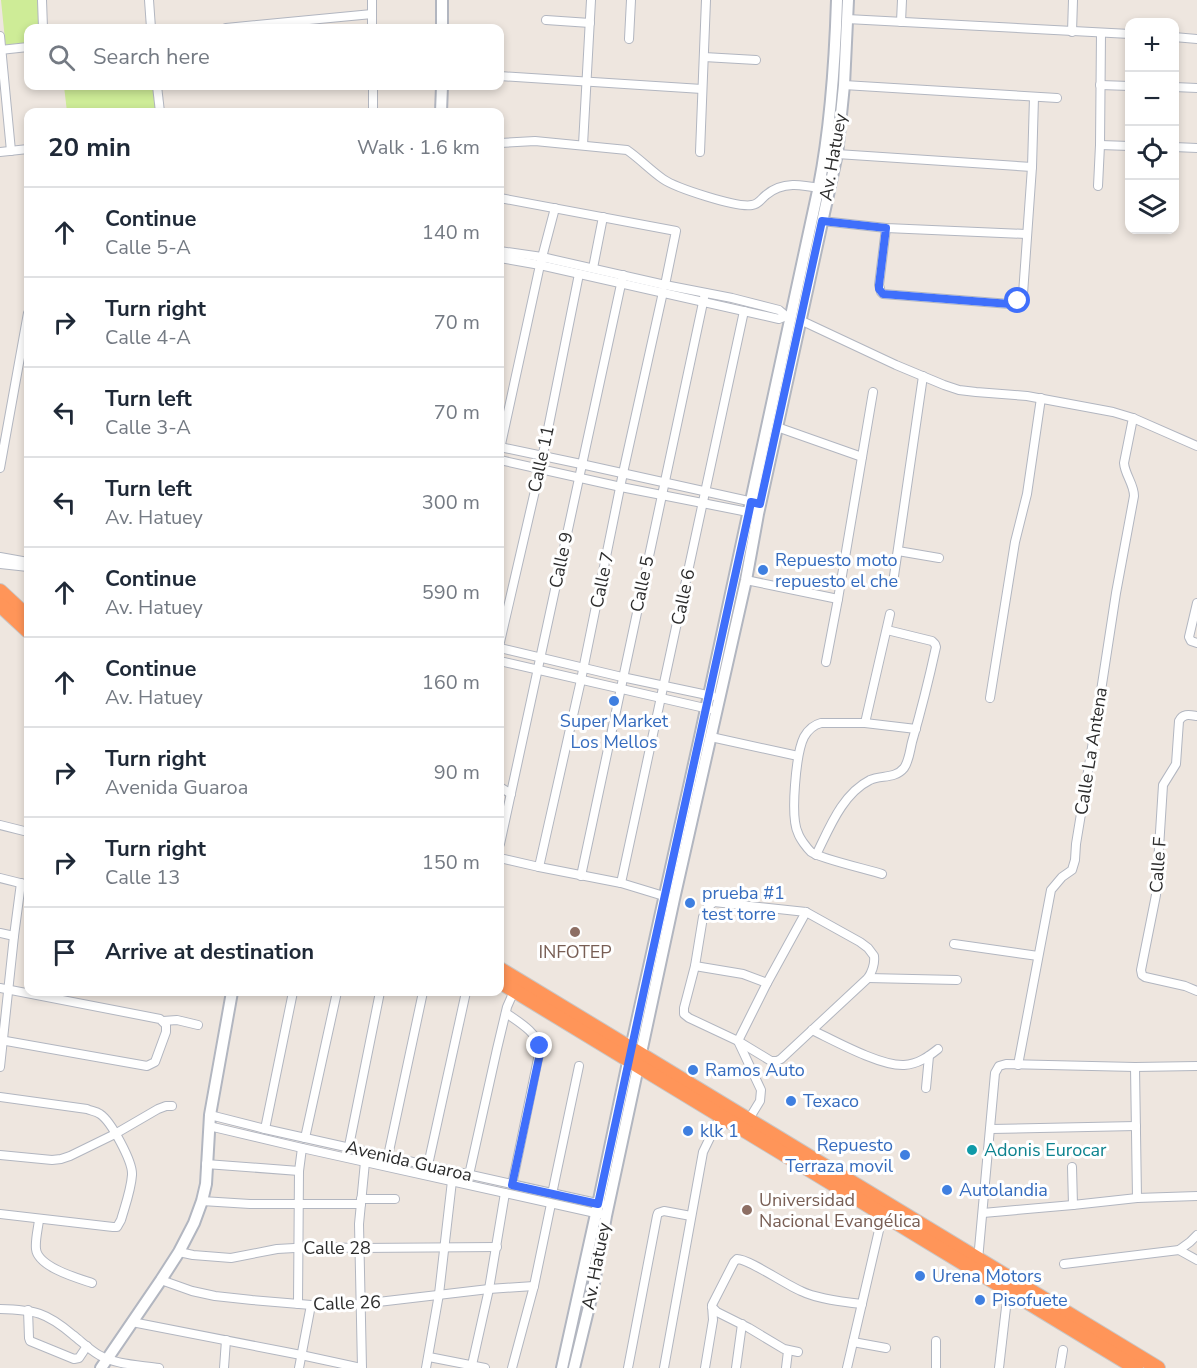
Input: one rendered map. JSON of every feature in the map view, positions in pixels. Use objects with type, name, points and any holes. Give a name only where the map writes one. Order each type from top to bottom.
[{"type":"highway","points":[[0,591],[24,613]]},
{"type":"highway","points":[[0,605],[24,627]]},
{"type":"highway","points":[[504,972],[635,1057],[884,1209],[977,1265],[1019,1285],[1158,1368]]},
{"type":"highway","points":[[504,985],[635,1057]]},
{"type":"highway","points":[[723,1110],[749,1119],[884,1209]]},
{"type":"highway","points":[[977,1265],[1008,1290],[1136,1368]]},
{"type":"main road","points":[[442,0],[442,24]]},
{"type":"main road","name":"Av. Hatuey","points":[[714,696],[746,580],[755,508],[777,427],[792,318],[822,221],[837,0]]},
{"type":"main road","name":"Av. Hatuey","points":[[562,1368],[602,1210],[755,508],[792,318],[824,189],[837,154],[844,86],[848,0]]},
{"type":"main road","points":[[441,108],[442,90]]},
{"type":"main road","name":"Av. Hatuey","points":[[669,898],[711,737],[711,710]]},
{"type":"main road","points":[[104,1363],[179,1252],[202,1201],[206,1184],[210,1121],[231,996]]},
{"type":"main road","name":"Av. Hatuey","points":[[574,1368],[592,1294],[602,1210]]},
{"type":"street","points":[[42,0],[43,24]]},
{"type":"street","points":[[149,0],[151,24]]},
{"type":"street","points":[[372,0],[372,24]]},
{"type":"street","points":[[583,145],[591,0]]},
{"type":"street","points":[[629,39],[631,0]]},
{"type":"street","points":[[700,152],[706,0]]},
{"type":"street","points":[[901,22],[902,0]]},
{"type":"street","points":[[1071,32],[1073,0]]},
{"type":"street","points":[[268,24],[372,14]]},
{"type":"street","points":[[848,19],[1125,34]]},
{"type":"street","points":[[546,20],[590,23]]},
{"type":"street","points":[[1098,186],[1101,33]]},
{"type":"street","points":[[0,36],[3,101],[11,151]]},
{"type":"street","points":[[1179,37],[1197,39]]},
{"type":"street","points":[[1,50],[24,47]]},
{"type":"street","points":[[704,57],[756,60]]},
{"type":"street","points":[[504,76],[702,89]]},
{"type":"street","points":[[1100,85],[1125,86]]},
{"type":"street","points":[[844,86],[1057,98]]},
{"type":"street","points":[[1179,87],[1197,88]]},
{"type":"street","points":[[158,90],[160,108]]},
{"type":"street","points":[[373,90],[373,108]]},
{"type":"street","points":[[886,228],[879,285],[881,292],[887,295],[1010,304],[1018,301],[1023,294],[1032,167],[1034,97]]},
{"type":"street","points":[[504,143],[535,141],[627,150],[665,181],[743,205],[755,205],[776,187],[787,184],[824,189]]},
{"type":"street","points":[[1100,145],[1125,146]]},
{"type":"street","points":[[1179,147],[1197,148]]},
{"type":"street","points":[[0,152],[24,149]]},
{"type":"street","points":[[837,154],[1032,167]]},
{"type":"street","points":[[504,199],[603,217],[593,268]]},
{"type":"street","points":[[504,430],[555,208]]},
{"type":"street","name":"Calle 7","points":[[538,867],[584,667],[623,473],[676,231],[603,217]]},
{"type":"street","points":[[822,221],[886,228],[1026,234]]},
{"type":"street","points":[[504,251],[579,274],[622,279],[779,310],[792,318],[959,390],[1041,398],[1113,412],[1133,418],[1197,446]]},
{"type":"street","points":[[504,258],[593,268],[622,279]]},
{"type":"street","name":"Calle 11","points":[[504,625],[540,469],[579,274]]},
{"type":"street","name":"Calle 9","points":[[504,826],[622,279]]},
{"type":"street","points":[[704,297],[744,311],[779,319],[792,318]]},
{"type":"street","name":"Calle 5","points":[[581,876],[704,297]]},
{"type":"street","name":"Calle 6","points":[[621,884],[744,311]]},
{"type":"street","points":[[0,468],[24,360]]},
{"type":"street","points":[[894,576],[923,376]]},
{"type":"street","points":[[826,662],[873,392]]},
{"type":"street","points":[[990,698],[1015,542],[1027,494],[1041,398]]},
{"type":"street","name":"Calle La Antena","points":[[1018,1065],[1051,890],[1071,870],[1076,860],[1076,844],[1116,593],[1134,496],[1134,488],[1124,467],[1133,418]]},
{"type":"street","points":[[777,427],[862,457]]},
{"type":"street","points":[[504,449],[664,482],[755,508]]},
{"type":"street","points":[[504,461],[703,503],[755,508]]},
{"type":"street","points":[[897,551],[939,558]]},
{"type":"street","points":[[0,557],[24,561]]},
{"type":"street","points":[[0,564],[24,567]]},
{"type":"street","points":[[746,580],[838,599]]},
{"type":"street","points":[[1197,603],[1189,637],[1197,644]]},
{"type":"street","points":[[865,723],[890,614]]},
{"type":"street","points":[[816,855],[849,796],[870,780],[896,775],[906,765],[935,644],[932,641],[887,630]]},
{"type":"street","points":[[504,649],[714,696]]},
{"type":"street","points":[[504,662],[711,710]]},
{"type":"street","name":"Calle F","points":[[1197,716],[1185,715],[1179,721],[1176,764],[1163,785],[1156,895],[1141,969],[1145,977],[1197,991]]},
{"type":"street","points":[[882,874],[816,855],[812,853],[797,832],[794,805],[798,756],[803,739],[815,724],[865,723],[916,729]]},
{"type":"street","points":[[711,737],[798,756]]},
{"type":"street","points":[[504,790],[511,794]]},
{"type":"street","points":[[1,827],[24,831]]},
{"type":"street","points":[[504,859],[621,884],[669,898]]},
{"type":"street","points":[[0,878],[24,884]]},
{"type":"street","points":[[0,1067],[4,988],[24,889]]},
{"type":"street","points":[[714,902],[806,912],[868,948],[874,956],[874,967],[868,978],[781,1059],[774,1062],[684,1014],[705,913],[714,902]]},
{"type":"street","points":[[738,1041],[806,912]]},
{"type":"street","points":[[0,933],[14,936]]},
{"type":"street","points":[[954,944],[1038,956]]},
{"type":"street","points":[[695,966],[743,974],[767,983]]},
{"type":"street","points":[[868,978],[957,980]]},
{"type":"street","points":[[4,988],[24,991]]},
{"type":"street","points":[[469,1175],[497,1049],[509,1000],[514,991]]},
{"type":"street","points":[[1,1040],[147,1066],[155,1062],[166,1032],[165,1023],[160,1019],[64,996]]},
{"type":"street","points":[[265,1129],[292,996]]},
{"type":"street","points":[[305,1138],[336,996]]},
{"type":"street","points":[[347,1158],[379,996]]},
{"type":"street","points":[[388,1156],[422,996]]},
{"type":"street","points":[[428,1165],[465,996]]},
{"type":"street","points":[[506,1013],[536,1038],[540,1049],[512,1185]]},
{"type":"street","points":[[165,1023],[177,1020],[198,1025]]},
{"type":"street","points":[[812,1030],[852,1049],[896,1064],[913,1063],[929,1056],[938,1048]]},
{"type":"street","points":[[738,1041],[760,1090],[760,1101],[749,1119]]},
{"type":"street","points":[[926,1088],[929,1056]]},
{"type":"street","points":[[977,1265],[995,1073],[999,1066],[1002,1064],[1197,1065]]},
{"type":"street","points":[[552,1194],[579,1066]]},
{"type":"street","points":[[1135,1066],[1137,1198]]},
{"type":"street","points":[[0,1097],[99,1113],[115,1134],[129,1160],[132,1172],[121,1220],[117,1227],[0,1214]]},
{"type":"street","points":[[0,1155],[61,1159],[115,1134],[158,1109],[172,1106]]},
{"type":"street","points":[[664,1368],[703,1152],[723,1110]]},
{"type":"street","name":"Avenida Guaroa","points":[[210,1121],[265,1129],[349,1147],[552,1194],[602,1210]]},
{"type":"street","name":"Avenida Guaroa","points":[[210,1121],[302,1148],[551,1204],[602,1210]]},
{"type":"street","points":[[991,1129],[1136,1126]]},
{"type":"street","points":[[298,1304],[298,1204],[302,1148]]},
{"type":"street","points":[[132,1322],[361,1368],[359,1248],[365,1162]]},
{"type":"street","points":[[206,1164],[299,1171]]},
{"type":"street","points":[[1072,1167],[1073,1205]]},
{"type":"street","points":[[427,1368],[439,1294],[452,1181]]},
{"type":"street","points":[[472,1365],[489,1289],[505,1193]]},
{"type":"street","points":[[983,1213],[1137,1198],[1197,1196]]},
{"type":"street","points":[[202,1201],[298,1204],[395,1199]]},
{"type":"street","points":[[512,1368],[534,1286],[551,1204]]},
{"type":"street","points":[[847,1368],[884,1209]]},
{"type":"street","points":[[628,1368],[658,1213],[664,1211],[691,1216]]},
{"type":"street","points":[[39,1220],[36,1247],[43,1261],[56,1269],[92,1283]]},
{"type":"street","points":[[1064,1264],[1179,1250],[1197,1235]]},
{"type":"street","name":"Calle 28","points":[[179,1252],[231,1258],[298,1248],[497,1247]]},
{"type":"street","points":[[1179,1250],[1197,1260]]},
{"type":"street","points":[[705,1368],[713,1320],[713,1302],[734,1262],[738,1259],[746,1261],[809,1295],[862,1304]]},
{"type":"street","name":"Calle 26","points":[[161,1280],[209,1295],[311,1305],[361,1304],[439,1294],[534,1286]]},
{"type":"street","points":[[999,1368],[1008,1290]]},
{"type":"street","points":[[299,1368],[311,1305]]},
{"type":"street","points":[[712,1307],[717,1312],[788,1351],[798,1352]]},
{"type":"street","points":[[0,1309],[28,1310],[48,1317],[101,1356],[104,1363],[159,1368]]},
{"type":"street","points":[[28,1310],[28,1338],[30,1341],[74,1359],[79,1358],[87,1346]]},
{"type":"street","points":[[736,1368],[742,1324]]},
{"type":"street","points":[[224,1368],[226,1340]]},
{"type":"street","points":[[936,1341],[936,1368]]},
{"type":"street","points":[[853,1342],[886,1348]]},
{"type":"street","points":[[1060,1368],[1063,1350]]},
{"type":"street","points":[[786,1368],[788,1351]]},
{"type":"street","points":[[429,1357],[485,1368]]},
{"type":"green space","points":[[1,0],[41,0],[42,24],[24,24],[24,48],[6,50]]},
{"type":"green space","points":[[64,90],[156,90],[159,108],[67,108]]},
{"type":"place","name":"Repuesto moto repuesto el che","points":[[763,570]]},
{"type":"place","name":"Super Market Los Mellos","points":[[614,701]]},
{"type":"place","name":"prueba #1 test torre","points":[[690,903]]},
{"type":"place","name":"INFOTEP","points":[[575,932]]},
{"type":"place","name":"Ramos Auto","points":[[693,1070]]},
{"type":"place","name":"Texaco","points":[[791,1101]]},
{"type":"place","name":"klk 1","points":[[688,1131]]},
{"type":"place","name":"Adonis Eurocar","points":[[972,1150]]},
{"type":"place","name":"Repuesto Terraza movil","points":[[905,1155]]},
{"type":"place","name":"Autolandia","points":[[947,1190]]},
{"type":"place","name":"Universidad Nacional Evangélica","points":[[747,1210]]},
{"type":"place","name":"Urena Motors","points":[[920,1276]]},
{"type":"place","name":"Pisofuete","points":[[980,1300]]},
{"type":"route","points":[[540,1046],[512,1185],[598,1204],[751,502],[760,504],[822,221],[886,228],[879,285],[883,294],[1010,304],[1018,301]]}]
